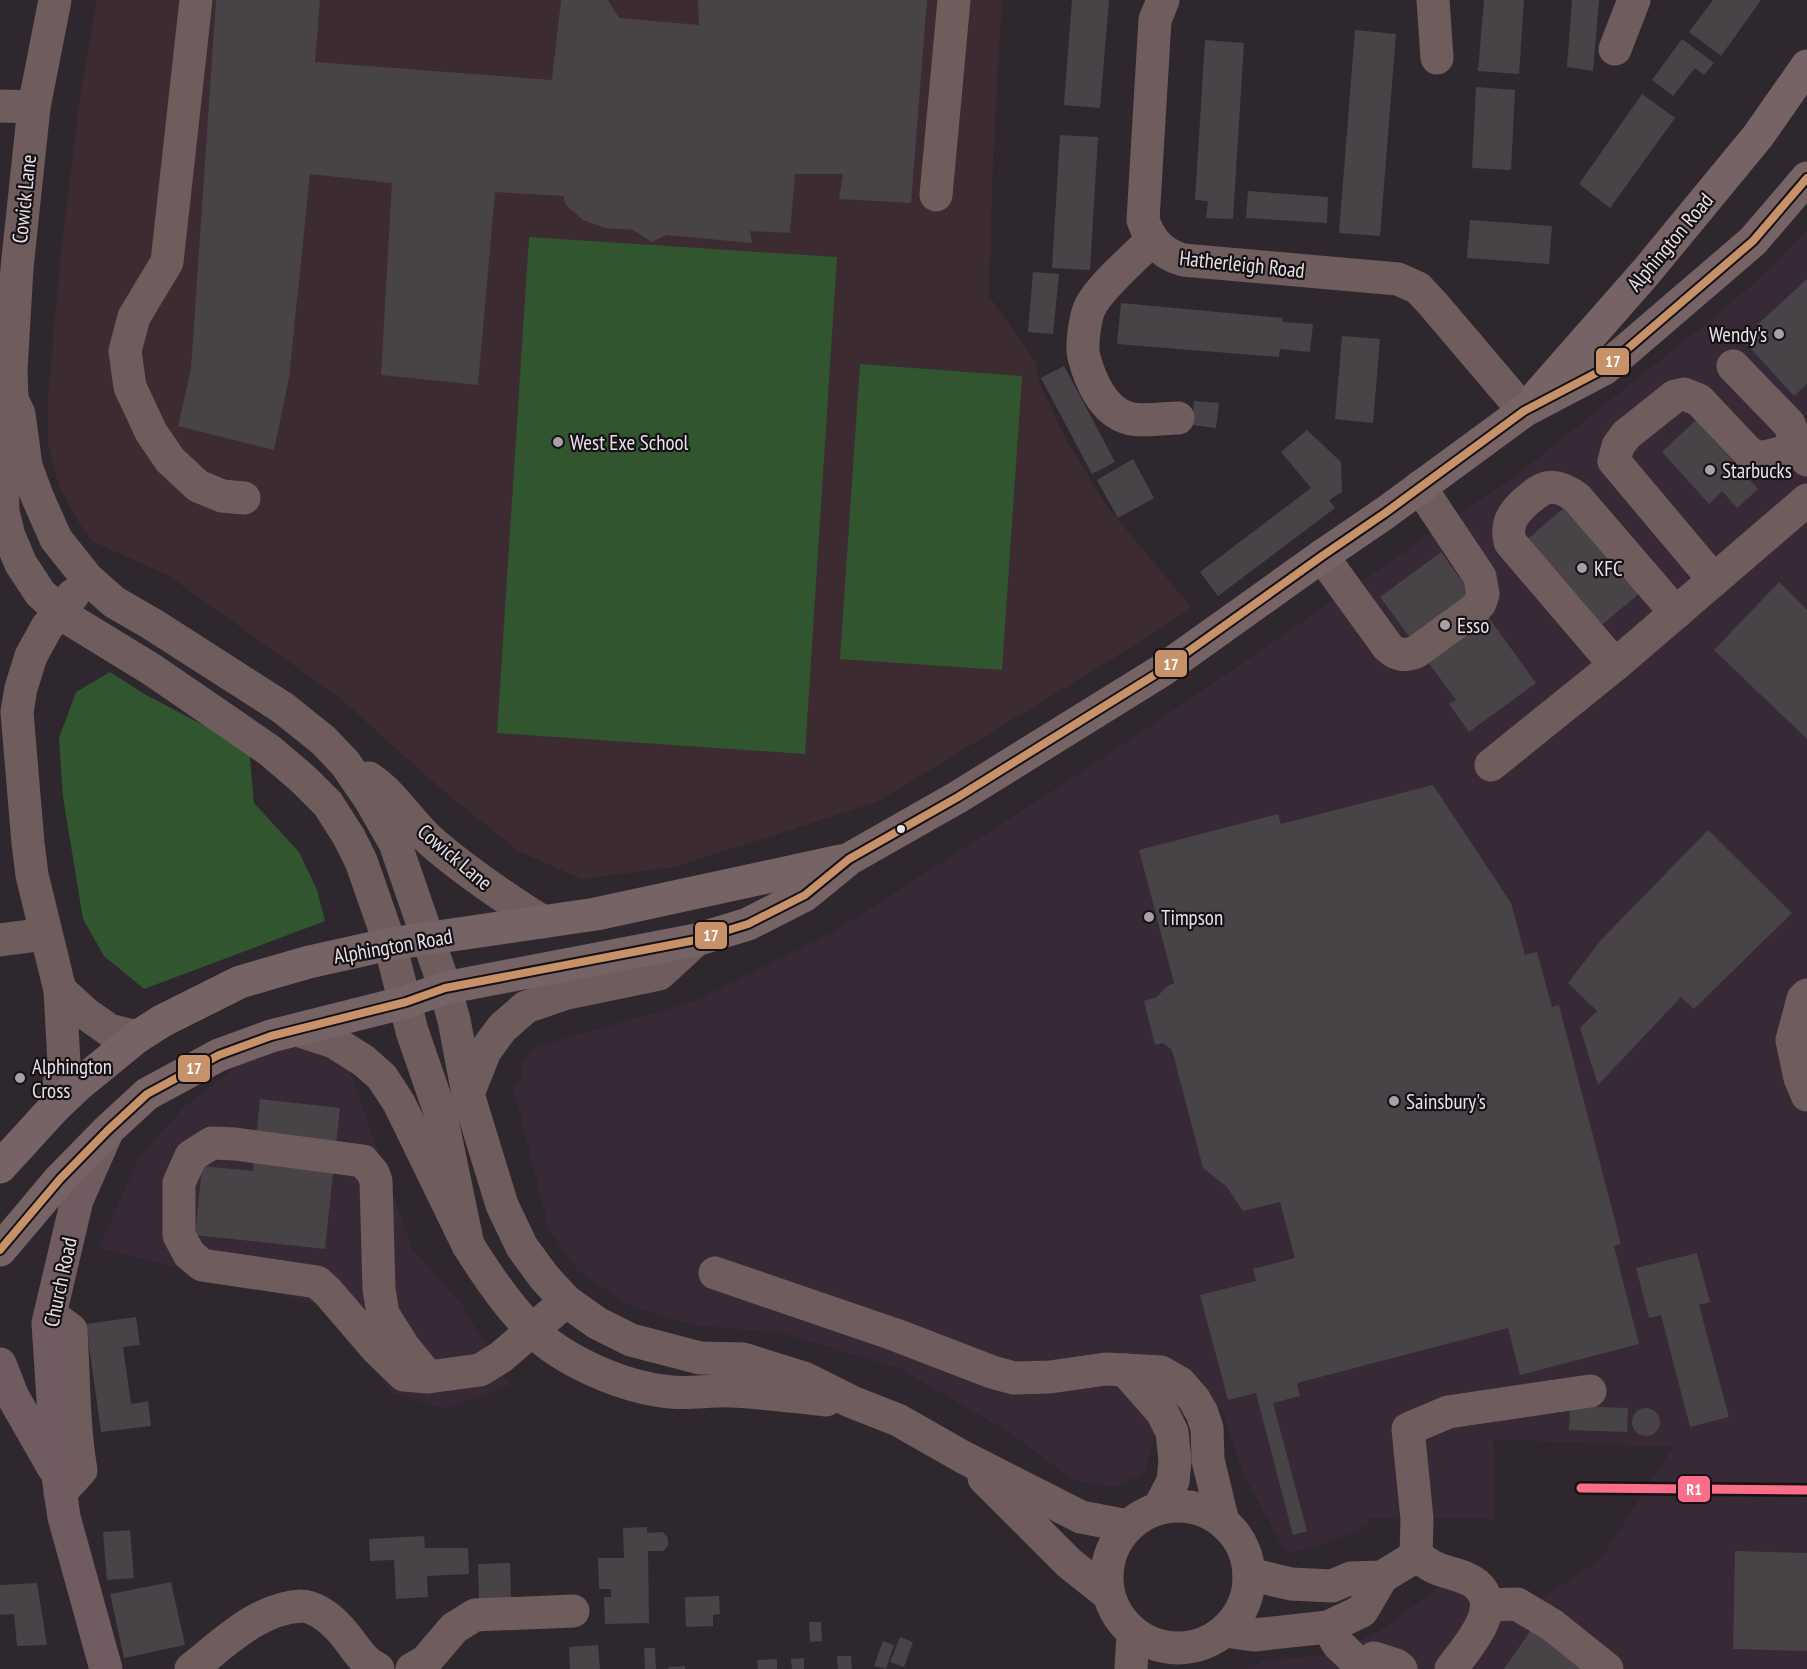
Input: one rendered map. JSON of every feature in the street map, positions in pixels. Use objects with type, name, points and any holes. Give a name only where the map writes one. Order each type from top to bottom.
[{"type":"highway","name":"Alphington Road","points":[[1524,411],[1646,272],[1758,136],[1807,66]]},
{"type":"highway","name":"Alphington Road","points":[[0,1250],[60,1179],[147,1094],[219,1055],[271,1036],[406,1002],[446,988],[696,940],[748,924],[805,895],[849,859],[958,797],[1161,671],[1420,488],[1524,411],[1604,369],[1753,241],[1807,178]]},
{"type":"highway","name":"Alphington Road","points":[[0,1167],[77,1086],[137,1037],[240,982],[309,962],[390,944],[596,914],[849,859]]},
{"type":"main road","name":"Church Road","points":[[106,1669],[64,1517],[59,1484],[48,1323],[77,1200],[108,1130]]},
{"type":"main road","name":"Church Road","points":[[0,1364],[6,1391],[59,1484]]},
{"type":"street","name":"Cowick Lane","points":[[12,399],[11,370],[17,267],[34,107],[55,0]]},
{"type":"street","points":[[196,0],[167,262],[134,318],[125,351],[130,387],[151,432],[170,460],[198,486],[222,496],[244,498]]},
{"type":"street","points":[[936,195],[954,0]]},
{"type":"street","name":"Hatherleigh Road","points":[[1163,0],[1155,20],[1143,220],[1152,240],[1171,257],[1184,260],[1398,279],[1418,288],[1524,411]]},
{"type":"street","points":[[1433,0],[1437,58]]},
{"type":"street","points":[[1615,49],[1634,0]]},
{"type":"street","points":[[1758,136],[1807,93]]},
{"type":"street","points":[[0,106],[34,107]]},
{"type":"street","points":[[1152,240],[1110,281],[1089,308],[1083,355],[1096,387],[1108,407],[1129,419],[1178,418]]},
{"type":"street","points":[[1714,580],[1614,461],[1618,446],[1626,435],[1675,396],[1684,394],[1699,400],[1749,453],[1761,459],[1803,454],[1789,424],[1733,366]]},
{"type":"street","points":[[468,1245],[441,1115],[412,1031],[390,944],[361,861],[349,837],[328,804],[303,778],[269,750],[151,669],[66,617],[40,592],[21,564],[9,536],[3,513],[1,408],[12,399],[19,414],[26,466],[37,496],[56,539],[87,578],[114,602],[283,708],[323,740],[345,763],[371,801],[395,843],[446,988],[468,1094],[502,1205],[522,1247],[544,1277],[566,1301],[597,1323],[631,1340],[700,1358],[743,1359],[804,1378],[852,1402],[898,1420],[963,1457],[1081,1517],[1128,1526]]},
{"type":"street","points":[[1615,665],[1510,542],[1509,520],[1537,491],[1552,487],[1567,490],[1577,498],[1676,612]]},
{"type":"street","points":[[1322,556],[1388,647],[1396,654],[1407,656],[1416,652],[1474,609],[1484,594],[1480,577],[1420,488]]},
{"type":"street","points":[[1491,765],[1615,665],[1807,500]]},
{"type":"street","points":[[53,1109],[64,1063],[60,990],[32,875],[27,843],[17,712],[10,686],[31,656],[47,627],[87,578]]},
{"type":"street","name":"Cowick Lane","points":[[345,763],[375,783],[393,799],[432,843],[506,899],[543,922]]},
{"type":"street","points":[[0,940],[46,934]]},
{"type":"street","points":[[468,1094],[485,1051],[502,1028],[526,1007],[567,993],[659,974],[696,940]]},
{"type":"street","points":[[60,990],[85,1013],[109,1030],[137,1037]]},
{"type":"street","points":[[1807,995],[1803,999],[1792,1040],[1800,1078],[1807,1095]]},
{"type":"street","points":[[297,1030],[333,1042],[364,1061],[382,1077],[399,1103],[468,1245],[532,1330],[563,1354],[593,1370],[630,1383],[671,1392],[731,1390],[852,1402]]},
{"type":"street","points":[[428,1377],[403,1346],[383,1314],[379,1289],[376,1181],[363,1161],[213,1143],[191,1156],[179,1183],[179,1235],[189,1254],[202,1265],[317,1282],[376,1348],[404,1375],[428,1377],[480,1370],[501,1357],[566,1301]]},
{"type":"street","points":[[715,1273],[1014,1378],[1050,1377],[1106,1369],[1161,1372],[1180,1383],[1194,1399],[1202,1413],[1207,1428],[1209,1460],[1223,1522]]},
{"type":"street","points":[[1125,1370],[1162,1412],[1172,1432],[1175,1461],[1173,1481],[1160,1508]]},
{"type":"street","points":[[1416,1556],[1417,1519],[1408,1429],[1448,1412],[1590,1390]]},
{"type":"street","points":[[963,1457],[1069,1563],[1108,1594]]},
{"type":"street","points":[[1206,1649],[1234,1622],[1246,1599],[1250,1574],[1242,1545],[1234,1532],[1223,1522],[1199,1509],[1186,1506],[1160,1508],[1143,1515],[1128,1526],[1117,1540],[1110,1557],[1107,1575],[1108,1594],[1122,1622],[1133,1633],[1154,1645],[1177,1649],[1206,1649],[1254,1635],[1328,1627],[1362,1611],[1382,1577],[1416,1556]]},
{"type":"street","points":[[1416,1556],[1435,1568],[1475,1583],[1484,1593],[1487,1605],[1480,1630],[1451,1669]]},
{"type":"street","points":[[1250,1574],[1291,1584],[1332,1586],[1351,1578],[1382,1577]]},
{"type":"street","points":[[1487,1605],[1517,1604],[1552,1625],[1607,1669]]},
{"type":"street","points":[[191,1669],[253,1621],[278,1611],[303,1606],[318,1611],[337,1625],[361,1656],[378,1669]]},
{"type":"street","points":[[412,1669],[426,1661],[454,1628],[476,1614],[573,1611]]},
{"type":"street","points":[[1328,1627],[1338,1644],[1362,1668],[1374,1658],[1396,1665],[1401,1669]]},
{"type":"street","points":[[1131,1669],[1133,1633]]},
{"type":"shaded area","name":"West Exe School","points":[[97,0],[1002,0],[993,160],[989,296],[1036,362],[1039,383],[1066,439],[1106,505],[1192,608],[877,802],[675,867],[582,879],[518,851],[433,782],[341,699],[169,576],[92,541],[79,523],[59,486],[48,445],[48,399],[60,262],[80,95]]},
{"type":"shaded area","points":[[1807,230],[1807,1669],[1246,1669],[1263,1661],[1332,1654],[1381,1630],[1445,1583],[1542,1598],[1600,1560],[1673,1447],[1493,1439],[1495,1519],[1369,1518],[1368,1525],[1317,1547],[1286,1553],[1242,1471],[1220,1405],[1158,1427],[1145,1473],[1114,1487],[1075,1481],[1010,1433],[899,1368],[782,1333],[693,1325],[631,1306],[578,1271],[549,1229],[513,1085],[521,1083],[522,1063],[529,1052],[539,1046],[696,1001],[832,933],[1102,759],[1514,477],[1713,318],[1770,269]]},
{"type":"shaded area","points":[[269,1041],[327,1041],[349,1069],[412,1248],[462,1305],[509,1385],[447,1409],[392,1393],[323,1305],[99,1248],[138,1159],[184,1107]]},
{"type":"green space","points":[[529,237],[837,257],[805,754],[497,733]]},
{"type":"green space","points":[[860,364],[1022,376],[1002,670],[840,659]]},
{"type":"green space","points":[[110,672],[146,695],[249,749],[254,803],[299,852],[317,890],[325,921],[144,989],[104,956],[83,919],[63,797],[59,738],[76,692]]},
{"type":"building","points":[[216,0],[320,0],[315,62],[552,80],[561,0],[608,0],[619,18],[699,25],[698,0],[927,0],[911,203],[839,199],[843,174],[795,174],[790,233],[750,231],[752,243],[667,235],[652,242],[633,230],[605,228],[583,220],[566,205],[563,196],[495,192],[478,385],[381,375],[392,183],[310,174],[289,378],[274,450],[178,426],[191,369]]},
{"type":"building","points":[[1072,0],[1109,0],[1100,108],[1064,105]]},
{"type":"building","points":[[1484,0],[1524,0],[1519,74],[1478,71]]},
{"type":"building","points":[[1572,0],[1599,0],[1593,71],[1567,67]]},
{"type":"building","points":[[1713,0],[1761,0],[1721,56],[1689,32]]},
{"type":"building","points":[[1355,30],[1396,34],[1380,236],[1339,233]]},
{"type":"building","points":[[1682,39],[1714,63],[1704,75],[1695,68],[1673,96],[1652,80]]},
{"type":"building","points":[[1205,40],[1244,43],[1233,219],[1206,218],[1208,201],[1195,200]]},
{"type":"building","points":[[1476,87],[1515,90],[1511,170],[1472,168]]},
{"type":"building","points":[[1642,94],[1675,118],[1610,208],[1579,184]]},
{"type":"building","points":[[1060,135],[1098,137],[1090,270],[1052,268]]},
{"type":"building","points":[[1248,191],[1328,197],[1327,223],[1246,218]]},
{"type":"building","points":[[1470,220],[1552,226],[1549,264],[1467,258]]},
{"type":"building","points":[[1033,272],[1059,274],[1053,334],[1028,332]]},
{"type":"building","name":"Wendy's","points":[[1807,279],[1807,384],[1794,396],[1744,341],[1759,327],[1757,325]]},
{"type":"building","points":[[1121,303],[1283,318],[1282,322],[1313,324],[1310,352],[1280,349],[1279,357],[1117,344]]},
{"type":"building","points":[[1342,336],[1380,339],[1373,423],[1335,419]]},
{"type":"building","points":[[1064,366],[1115,462],[1092,474],[1041,378]]},
{"type":"building","points":[[1194,401],[1219,403],[1216,428],[1192,425]]},
{"type":"building","name":"Starbucks","points":[[1696,420],[1758,489],[1737,508],[1722,491],[1709,504],[1662,452]]},
{"type":"building","points":[[1307,430],[1341,462],[1342,492],[1329,500],[1335,508],[1218,596],[1200,572],[1311,488],[1281,452]]},
{"type":"building","points":[[1133,459],[1154,498],[1118,518],[1097,480]]},
{"type":"building","name":"KFC","points":[[1566,506],[1640,593],[1597,629],[1523,543]]},
{"type":"building","points":[[1441,552],[1536,683],[1469,732],[1449,704],[1456,700],[1380,597]]},
{"type":"building","points":[[1779,582],[1807,610],[1807,739],[1714,650]]},
{"type":"building","name":"Sainsbury's","points":[[1433,785],[1511,903],[1525,955],[1537,952],[1552,1007],[1559,1005],[1621,1244],[1614,1246],[1639,1344],[1520,1375],[1508,1328],[1297,1383],[1300,1396],[1273,1403],[1307,1531],[1293,1535],[1256,1393],[1228,1400],[1200,1295],[1256,1281],[1253,1269],[1295,1258],[1280,1202],[1243,1211],[1227,1187],[1203,1168],[1172,1050],[1163,1043],[1155,1045],[1144,1001],[1157,997],[1167,986],[1174,983],[1139,850],[1278,814],[1281,824]]},
{"type":"building","points":[[1708,830],[1792,913],[1694,1009],[1681,997],[1598,1085],[1580,1028],[1597,1011],[1568,983],[1601,940]]},
{"type":"building","points":[[260,1099],[340,1108],[325,1249],[195,1235],[202,1166],[253,1171]]},
{"type":"building","points":[[1697,1253],[1710,1302],[1699,1305],[1729,1417],[1690,1427],[1661,1315],[1649,1318],[1636,1268]]},
{"type":"building","points":[[136,1317],[140,1345],[123,1347],[131,1404],[148,1401],[151,1426],[101,1432],[86,1324]]},
{"type":"building","points":[[1570,1406],[1628,1408],[1627,1432],[1569,1430]]},
{"type":"building","points":[[1646,1408],[1656,1412],[1660,1422],[1656,1432],[1646,1436],[1636,1432],[1632,1422],[1636,1412]]},
{"type":"building","points":[[647,1527],[647,1533],[663,1532],[668,1538],[668,1546],[663,1551],[648,1551],[649,1623],[605,1624],[604,1597],[611,1597],[611,1589],[599,1589],[598,1558],[624,1558],[623,1528]]},
{"type":"building","points":[[130,1530],[134,1578],[107,1580],[103,1532]]},
{"type":"building","points":[[424,1536],[425,1548],[468,1548],[469,1574],[427,1576],[428,1597],[396,1599],[394,1560],[370,1561],[369,1539]]},
{"type":"building","points":[[1735,1551],[1807,1553],[1807,1651],[1733,1649]]},
{"type":"building","points":[[510,1563],[511,1599],[479,1601],[478,1564]]},
{"type":"building","points":[[171,1582],[185,1645],[124,1658],[110,1594]]},
{"type":"building","points":[[37,1583],[47,1645],[17,1646],[14,1614],[0,1615],[0,1585]]},
{"type":"building","points":[[719,1596],[720,1614],[713,1615],[713,1626],[686,1627],[685,1597]]},
{"type":"building","points":[[809,1622],[821,1622],[822,1641],[810,1642]]},
{"type":"building","points":[[1531,1630],[1584,1669],[1504,1669]]},
{"type":"building","points":[[900,1637],[913,1642],[904,1667],[890,1662]]},
{"type":"building","points":[[883,1641],[894,1645],[886,1669],[874,1666]]},
{"type":"building","points":[[598,1645],[600,1669],[570,1669],[569,1647]]},
{"type":"building","points":[[644,1648],[655,1648],[656,1669],[645,1669]]},
{"type":"building","points":[[837,1656],[851,1656],[852,1669],[838,1669]]},
{"type":"building","points":[[804,1658],[804,1669],[792,1669],[791,1659]]},
{"type":"building","points":[[777,1659],[777,1669],[758,1669],[757,1660]]},
{"type":"building","points":[[685,1666],[685,1669],[669,1669],[668,1667]]},
{"type":"transit line","name":"17","points":[[0,1250],[60,1179],[147,1094],[219,1055],[271,1036],[406,1002],[445,988],[696,940],[748,924],[805,895],[849,859],[958,797],[1161,671],[1385,513],[1524,411],[1604,369],[1753,241],[1807,178]]},
{"type":"transit line","name":"R1","points":[[1581,1488],[1807,1490]]},
{"type":"place","name":"Wendy's","points":[[1779,334]]},
{"type":"place","name":"West Exe School","points":[[558,442]]},
{"type":"place","name":"Starbucks","points":[[1710,470]]},
{"type":"place","name":"KFC","points":[[1582,568]]},
{"type":"place","name":"Esso","points":[[1445,625]]},
{"type":"place","name":"Timpson","points":[[1149,917]]},
{"type":"place","name":"Alphington Cross","points":[[20,1078]]},
{"type":"place","name":"Sainsbury's","points":[[1394,1101]]}]
